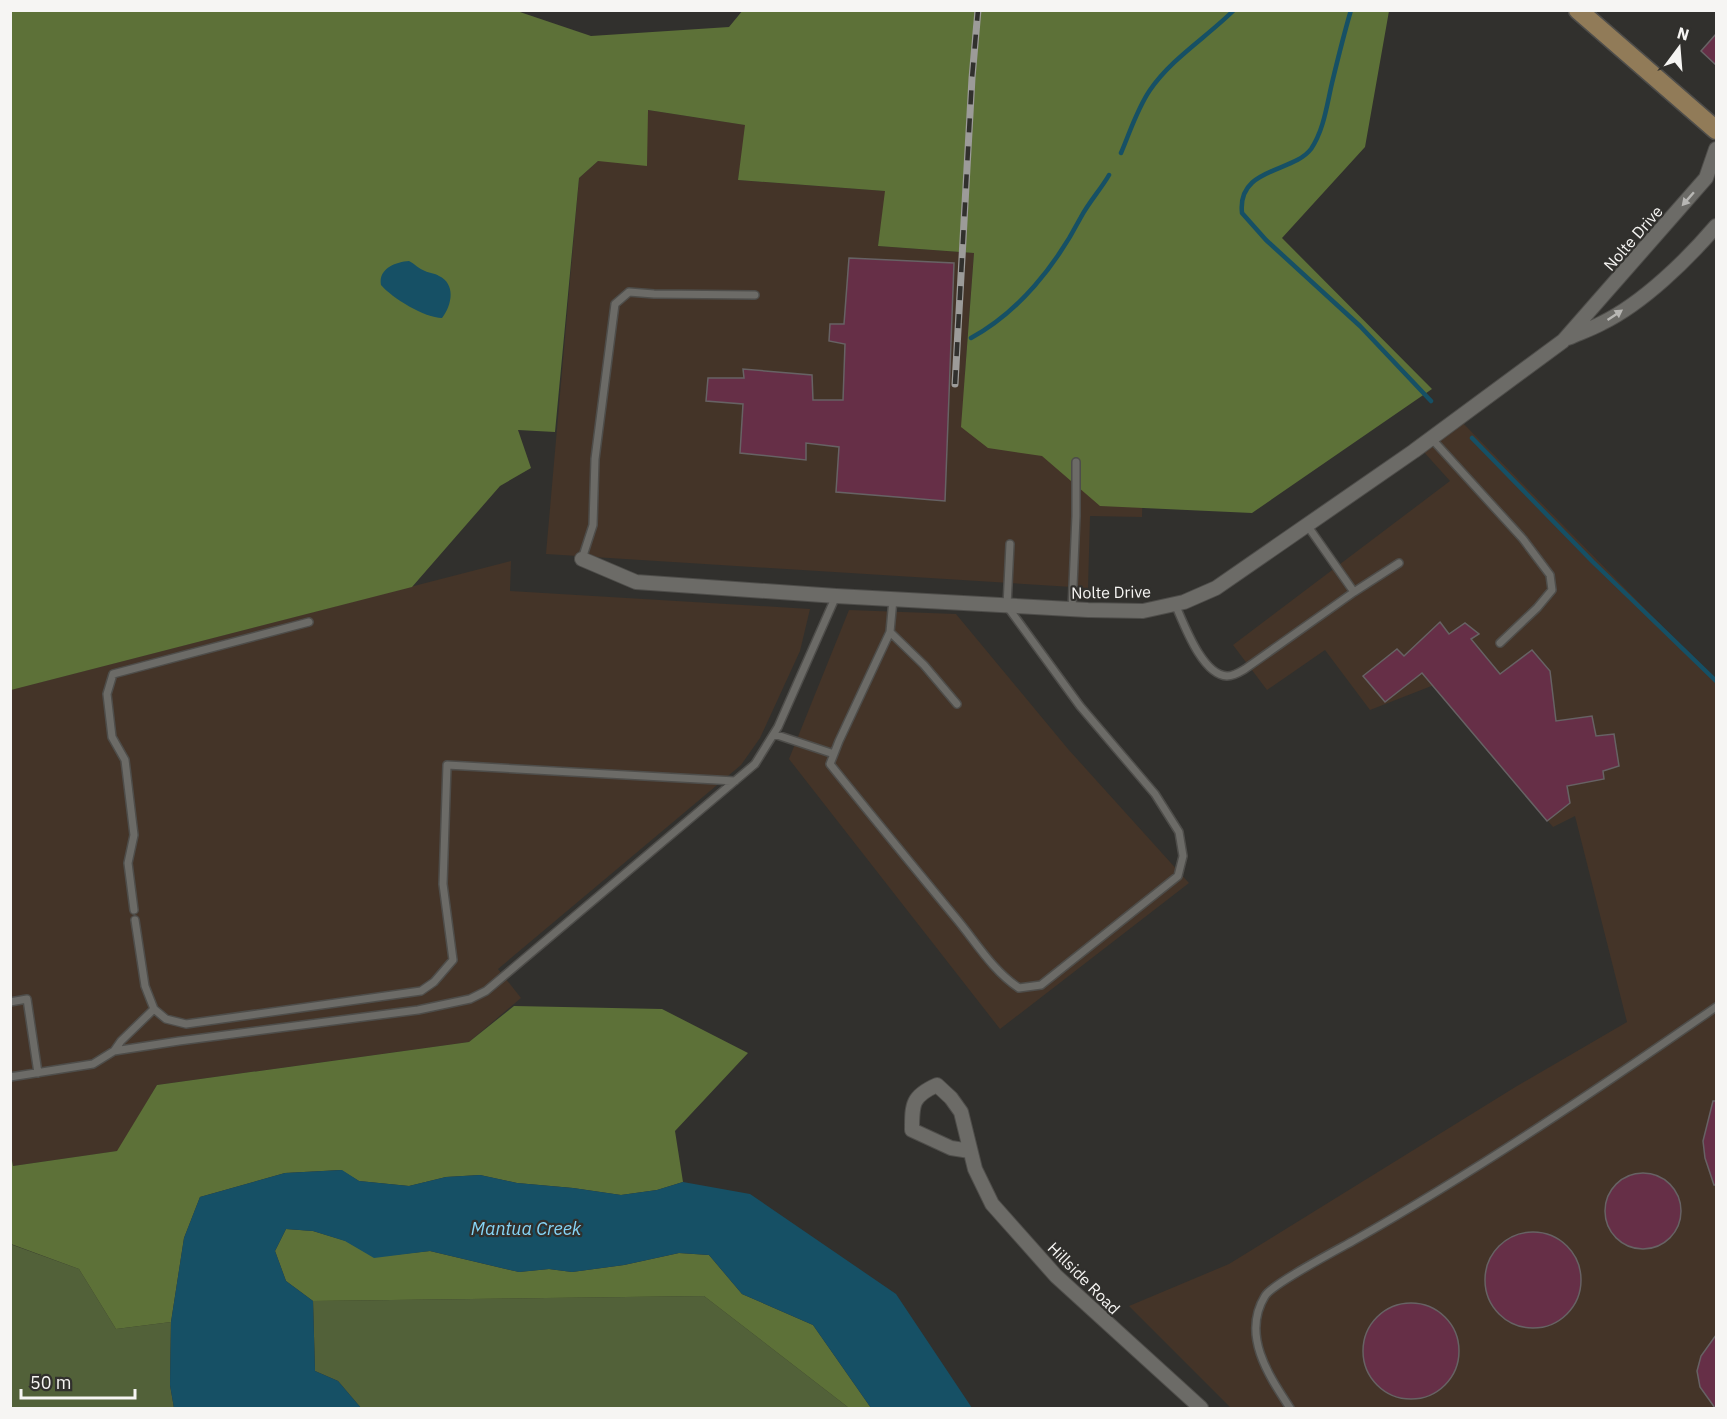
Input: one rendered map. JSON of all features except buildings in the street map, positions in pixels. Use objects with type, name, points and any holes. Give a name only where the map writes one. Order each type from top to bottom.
[{"type":"main road","points":[[1578,10],[1716,130]]},
{"type":"street","name":"Nolte Drive","points":[[582,559],[636,582],[1072,609],[1143,611],[1175,604],[1216,588],[1431,438],[1563,340],[1706,178],[1716,149]]},
{"type":"street","name":"Nolte Drive","points":[[1563,340],[1604,322],[1638,299],[1668,275],[1716,226]]},
{"type":"street","name":"Hillside Road","points":[[970,1151],[951,1148],[912,1130],[912,1107],[922,1092],[937,1085],[951,1098],[961,1112],[970,1151],[982,1186],[992,1204],[1049,1269],[1083,1303],[1201,1408]]},
{"type":"lane","points":[[582,559],[593,525],[595,459],[615,304],[629,292],[755,296]]},
{"type":"lane","points":[[1431,438],[1523,539],[1550,575],[1552,590],[1537,608],[1500,643]]},
{"type":"lane","points":[[1072,609],[1076,462]]},
{"type":"lane","points":[[1307,525],[1354,592]]},
{"type":"lane","points":[[893,599],[890,632],[830,764],[1004,978],[1019,988],[1041,985],[1178,876],[1183,856],[1179,832],[1155,794],[1080,706],[1007,606],[1010,544]]},
{"type":"lane","points":[[1175,604],[1199,654],[1214,670],[1225,676],[1236,674],[1398,563]]},
{"type":"lane","points":[[10,1077],[93,1064],[114,1051],[418,1010],[470,999],[486,991],[755,764],[774,734],[836,596]]},
{"type":"lane","points":[[134,910],[128,863],[134,835],[125,760],[112,737],[107,694],[113,674],[309,622]]},
{"type":"lane","points":[[890,632],[924,665],[957,704]]},
{"type":"lane","points":[[774,734],[834,754]]},
{"type":"lane","points":[[135,920],[145,986],[154,1009],[166,1019],[186,1024],[422,991],[434,982],[453,960],[443,884],[447,765],[735,780]]},
{"type":"lane","points":[[10,1002],[27,999],[38,1072]]},
{"type":"lane","points":[[1290,1408],[1266,1371],[1255,1337],[1257,1312],[1266,1294],[1303,1269],[1401,1213],[1600,1087],[1716,1007]]},
{"type":"lane","points":[[114,1051],[121,1041],[154,1009]]},
{"type":"shaded area","points":[[648,110],[746,125],[738,180],[886,191],[878,246],[974,253],[965,374],[1144,427],[1142,517],[1090,516],[1088,588],[546,554],[579,178]]},
{"type":"shaded area","points":[[1454,414],[1716,681],[1716,1408],[1231,1408],[1129,1306],[1229,1264],[1517,1086],[1627,1022],[1575,816],[1553,827],[1434,685],[1370,710],[1325,650],[1267,690],[1233,645],[1450,481],[1414,441]]},
{"type":"shaded area","points":[[511,561],[510,591],[810,609],[800,651],[760,738],[741,765],[498,969],[521,998],[469,1042],[157,1085],[118,1151],[13,1166],[10,1150],[10,690]]},
{"type":"shaded area","points":[[849,610],[956,614],[1068,749],[1189,883],[1000,1029],[789,759]]},
{"type":"green space","points":[[514,10],[591,36],[729,27],[743,10],[1389,11],[1365,147],[1282,238],[1432,389],[1252,513],[1100,506],[1042,456],[988,448],[961,427],[974,253],[878,246],[885,191],[738,180],[745,125],[648,110],[647,166],[598,161],[579,178],[555,432],[518,430],[531,468],[500,486],[412,587],[11,690],[11,11]]},
{"type":"green space","points":[[514,1006],[662,1009],[748,1053],[675,1131],[683,1182],[657,1190],[621,1195],[517,1183],[480,1175],[446,1177],[409,1186],[359,1181],[341,1170],[285,1173],[200,1197],[184,1238],[171,1322],[116,1329],[79,1269],[11,1244],[10,1150],[13,1166],[117,1151],[157,1085],[469,1042]]},
{"type":"green space","points":[[286,1229],[313,1231],[346,1241],[374,1257],[430,1251],[519,1272],[549,1269],[572,1272],[624,1265],[679,1253],[709,1255],[742,1294],[813,1325],[871,1408],[849,1408],[704,1296],[313,1301],[286,1281],[275,1251]]},
{"type":"green space","points":[[10,1244],[79,1269],[116,1329],[171,1322],[170,1385],[174,1408],[11,1408]]},
{"type":"green space","points":[[704,1296],[849,1408],[361,1408],[338,1381],[315,1371],[313,1301]]},
{"type":"water","points":[[409,261],[437,275],[448,284],[450,301],[442,318],[427,315],[409,306],[381,285],[382,275],[389,267]]},
{"type":"water","name":"Mantua Creek","points":[[342,1170],[359,1181],[409,1186],[446,1177],[480,1175],[517,1183],[621,1195],[657,1190],[683,1182],[750,1194],[896,1294],[972,1408],[871,1408],[813,1325],[742,1294],[709,1255],[679,1253],[624,1265],[572,1272],[549,1269],[519,1272],[430,1251],[374,1258],[345,1241],[313,1231],[286,1229],[275,1251],[286,1281],[313,1301],[315,1371],[338,1381],[361,1408],[174,1408],[170,1385],[171,1322],[184,1238],[200,1197],[285,1173]]},
{"type":"waterway","points":[[1121,153],[1141,105],[1159,78],[1234,10]]},
{"type":"waterway","points":[[1351,10],[1324,117],[1315,142],[1303,157],[1268,173],[1248,187],[1243,198],[1242,213],[1266,240],[1360,326],[1431,401]]},
{"type":"waterway","points":[[971,338],[1005,315],[1035,286],[1048,270],[1109,175]]},
{"type":"waterway","points":[[1472,438],[1593,562],[1716,681]]},
{"type":"railway","points":[[955,384],[972,78],[978,10]]}]
